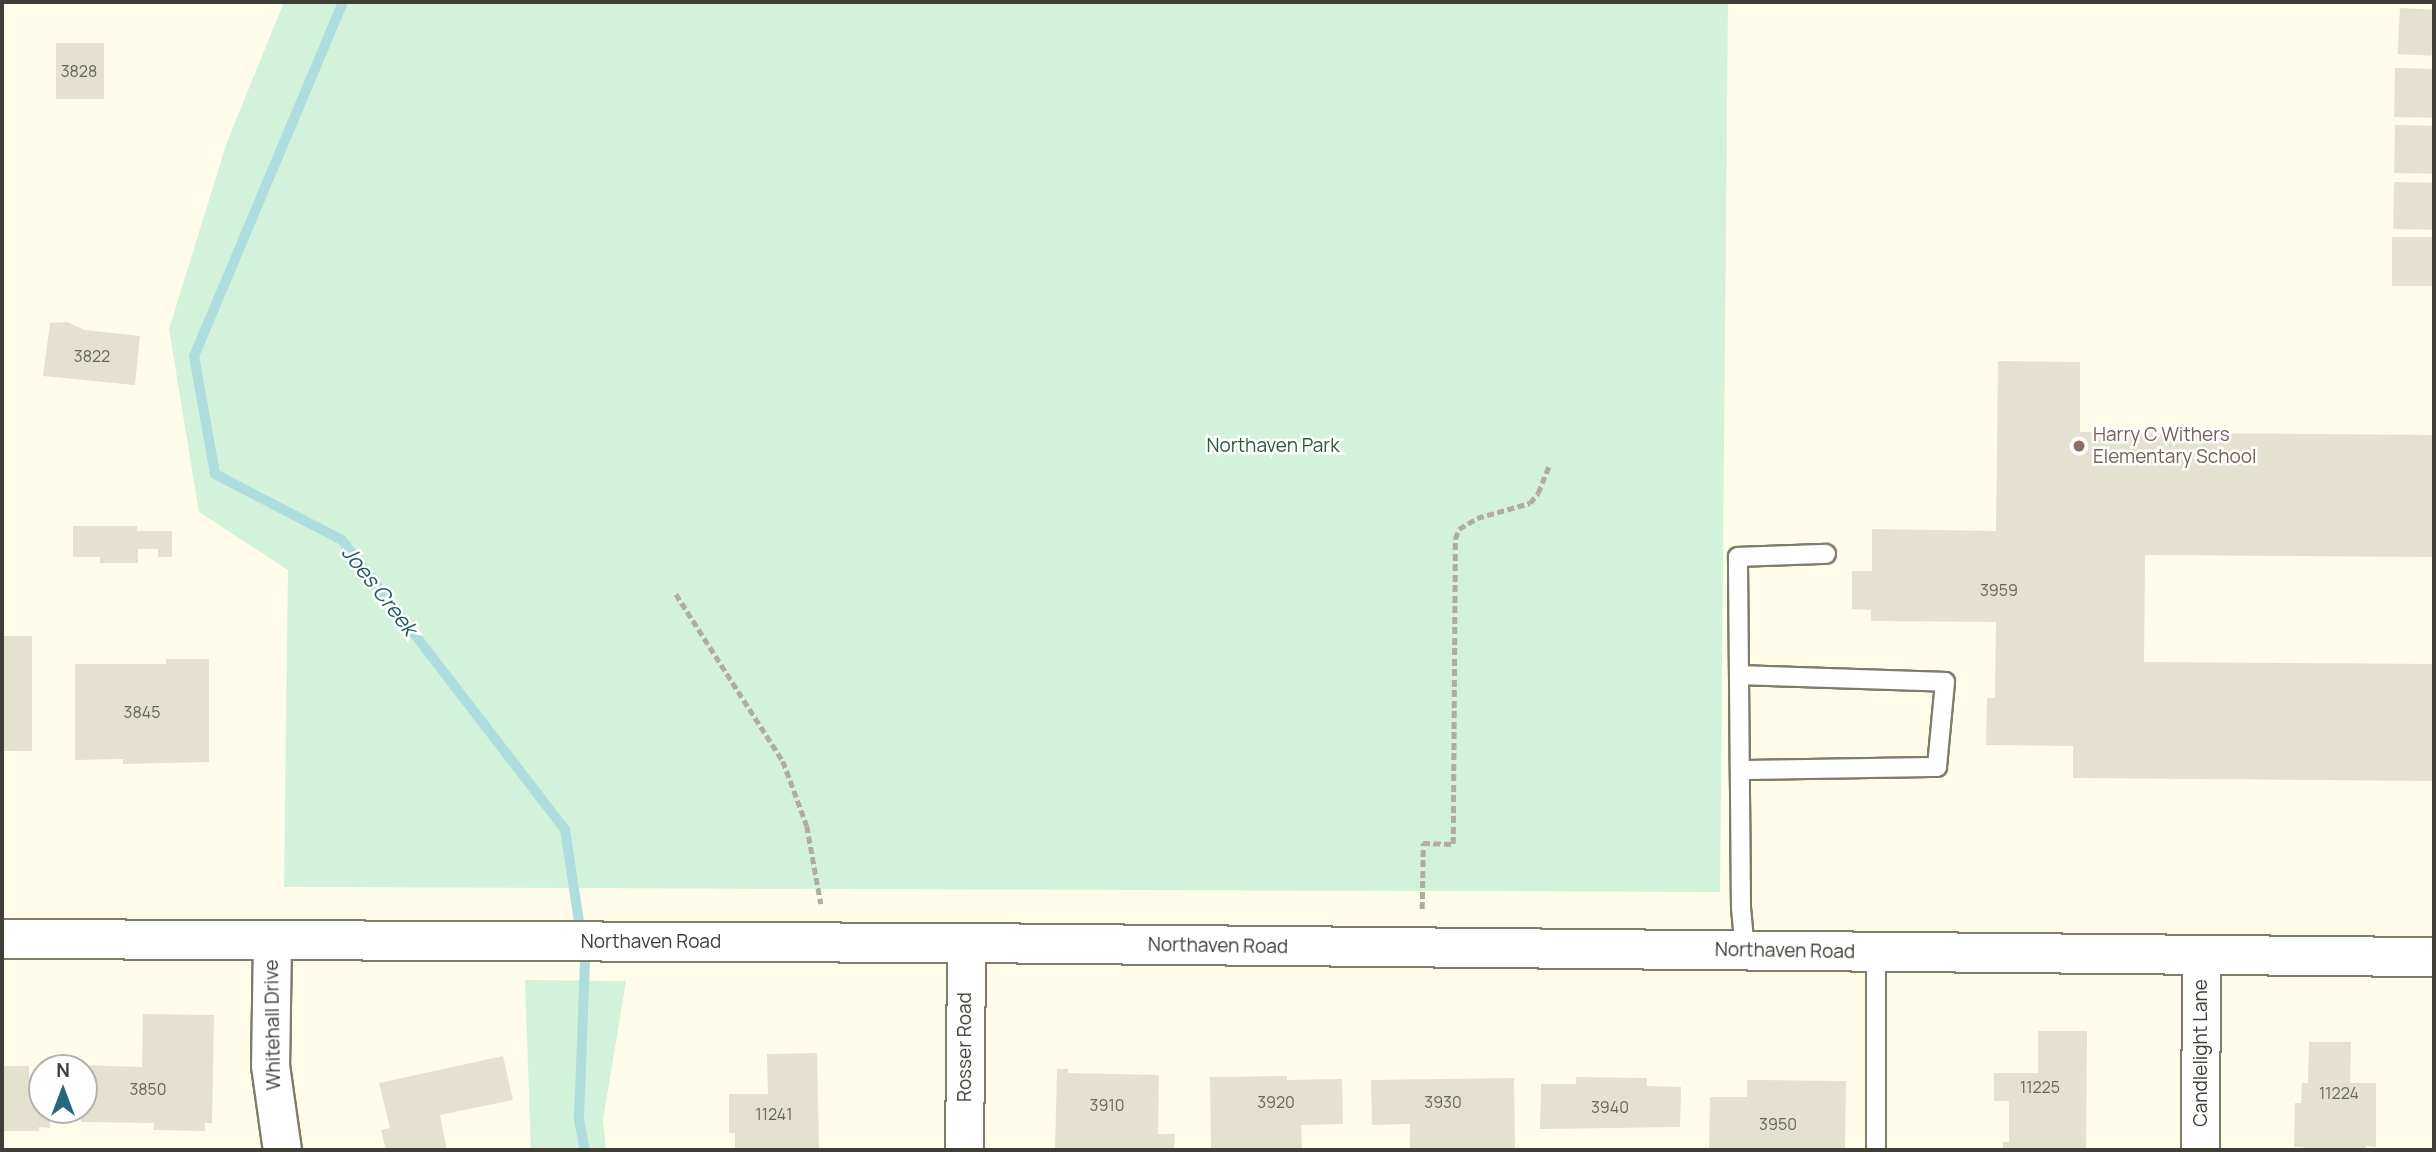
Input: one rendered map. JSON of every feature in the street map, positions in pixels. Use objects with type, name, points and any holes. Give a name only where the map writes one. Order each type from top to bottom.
[{"type":"street","name":"Northaven Road","points":[[2,939],[966,943],[2434,957]]},
{"type":"street","name":"Whitehall Drive","points":[[272,941],[270,1065],[282,1150]]},
{"type":"street","name":"Rosser Road","points":[[964,1150],[966,943]]},
{"type":"street","name":"Candlelight Lane","points":[[2200,1150],[2201,956]]},
{"type":"lane","points":[[1745,951],[1741,908],[1738,557],[1826,554]]},
{"type":"lane","points":[[1739,675],[1945,682],[1937,767],[1740,770]]},
{"type":"lane","points":[[1876,952],[1876,1150]]},
{"type":"path","points":[[1422,909],[1423,844],[1453,844],[1455,538],[1459,529],[1477,518],[1530,503],[1538,493],[1549,466]]},
{"type":"path","points":[[676,594],[783,761],[807,826],[821,905]]},
{"type":"green space","name":"Northaven Park","points":[[284,2],[1728,2],[1720,892],[284,887],[288,570],[199,512],[169,329],[227,142]]},
{"type":"green space","points":[[525,980],[626,981],[603,1120],[606,1150],[531,1150]]},
{"type":"building","points":[[2400,8],[2434,10],[2432,56],[2398,54]]},
{"type":"building","points":[[56,43],[104,43],[104,99],[56,99]]},
{"type":"building","points":[[2395,68],[2434,69],[2433,118],[2394,117]]},
{"type":"building","points":[[2395,125],[2434,126],[2433,174],[2394,173]]},
{"type":"building","points":[[2394,182],[2434,183],[2433,230],[2393,229]]},
{"type":"building","points":[[2392,237],[2434,237],[2434,286],[2392,286]]},
{"type":"building","points":[[67,322],[85,330],[140,336],[135,385],[43,376],[50,323]]},
{"type":"building","points":[[1998,361],[2080,362],[2080,432],[2434,435],[2434,557],[2145,555],[2144,662],[2434,664],[2434,781],[2073,778],[2073,746],[1986,745],[1987,698],[1995,698],[1996,622],[1871,621],[1871,610],[1852,609],[1852,571],[1872,571],[1872,529],[1996,531]]},
{"type":"building","points":[[73,526],[137,526],[137,531],[172,531],[172,557],[158,557],[158,549],[138,549],[138,563],[100,563],[100,557],[73,557]]},
{"type":"building","points":[[2,636],[32,636],[32,751],[2,751]]},
{"type":"building","points":[[166,659],[209,659],[209,762],[123,764],[123,759],[75,760],[75,664],[166,664]]},
{"type":"building","points":[[143,1014],[214,1015],[212,1123],[205,1123],[205,1131],[153,1130],[154,1123],[98,1122],[98,1066],[142,1067]]},
{"type":"building","points":[[2038,1031],[2087,1031],[2086,1150],[2003,1150],[2003,1142],[2009,1142],[2009,1101],[1994,1101],[1994,1073],[2038,1073]]},
{"type":"building","points":[[2309,1042],[2351,1042],[2350,1083],[2376,1083],[2376,1147],[2366,1146],[2366,1150],[2303,1150],[2303,1147],[2294,1147],[2295,1103],[2301,1103],[2302,1083],[2308,1083]]},
{"type":"building","points":[[817,1053],[819,1150],[735,1150],[735,1133],[729,1133],[729,1094],[768,1094],[767,1054]]},
{"type":"building","points":[[503,1056],[513,1100],[440,1115],[447,1150],[386,1150],[381,1130],[390,1128],[379,1083]]},
{"type":"building","points":[[2,1066],[28,1066],[28,1124],[50,1124],[50,1128],[39,1127],[39,1131],[2,1131]]},
{"type":"building","points":[[1057,1069],[1068,1069],[1068,1073],[1159,1075],[1158,1134],[1175,1134],[1174,1150],[1055,1150]]},
{"type":"building","points":[[1287,1076],[1287,1080],[1342,1079],[1343,1124],[1301,1125],[1302,1150],[1211,1150],[1210,1077]]},
{"type":"building","points":[[1576,1077],[1647,1078],[1647,1086],[1681,1087],[1680,1127],[1540,1129],[1541,1084],[1576,1084]]},
{"type":"building","points":[[1514,1078],[1515,1150],[1410,1150],[1410,1124],[1372,1125],[1371,1080]]},
{"type":"building","points":[[1747,1080],[1846,1081],[1845,1150],[1709,1150],[1710,1097],[1747,1097]]},
{"type":"waterway","name":"Joes Creek","points":[[343,2],[194,356],[215,474],[342,540],[565,830],[585,961],[579,1120],[585,1150]]},
{"type":"place","name":"Harry C Withers Elementary School","points":[[2079,446]]}]
